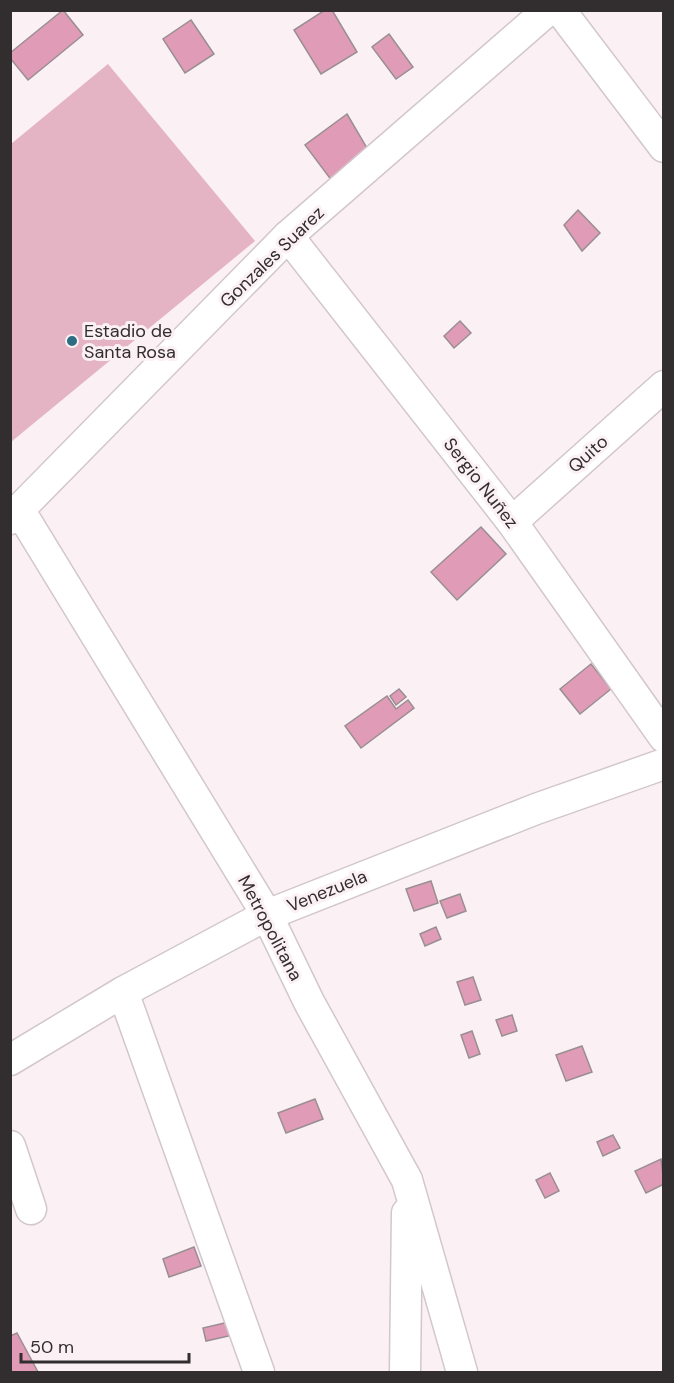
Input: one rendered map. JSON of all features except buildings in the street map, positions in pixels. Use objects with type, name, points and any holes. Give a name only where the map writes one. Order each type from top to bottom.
[{"type":"street","name":"Gonzales Suarez","points":[[15,515],[288,236],[548,10]]},
{"type":"street","points":[[560,10],[663,147]]},
{"type":"street","name":"Sergio Nuñez","points":[[288,236],[512,522],[663,737]]},
{"type":"street","name":"Quito","points":[[512,522],[663,386]]},
{"type":"street","name":"Metropolitana","points":[[15,515],[267,915],[309,1002],[407,1180],[462,1372]]},
{"type":"street","name":"Venezuela","points":[[10,1060],[123,992],[267,915],[536,808],[663,764]]},
{"type":"street","points":[[123,992],[259,1372]]},
{"type":"street","points":[[10,1146],[32,1209]]},
{"type":"street","points":[[405,1372],[407,1180]]},
{"type":"shaded area","name":"Estadio de Santa Rosa","points":[[108,64],[255,241],[11,442],[11,144]]},
{"type":"place","name":"Estadio de Santa Rosa","points":[[72,341]]}]
